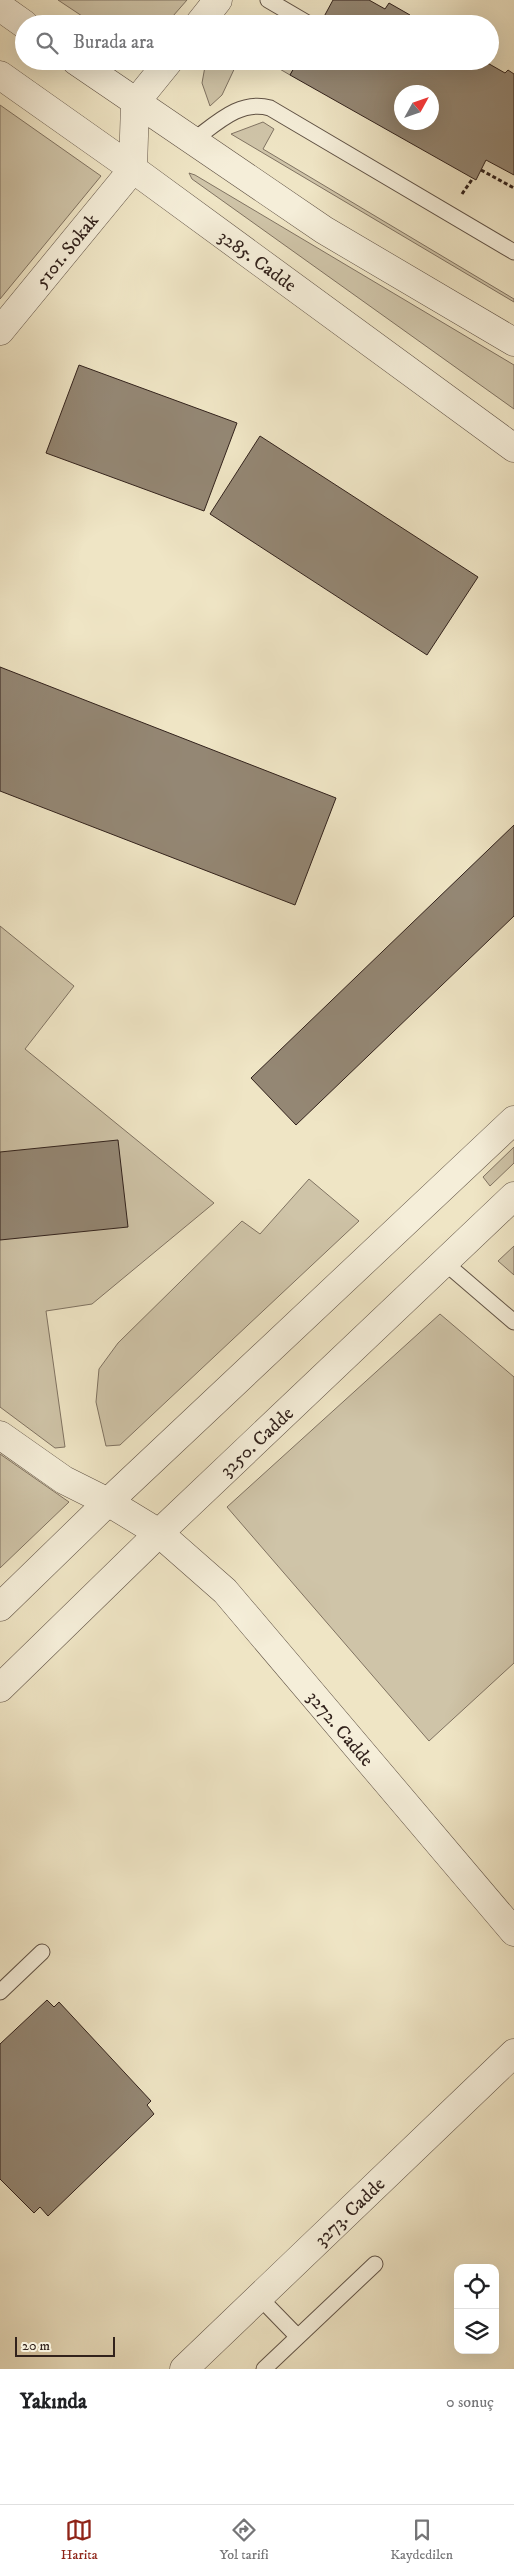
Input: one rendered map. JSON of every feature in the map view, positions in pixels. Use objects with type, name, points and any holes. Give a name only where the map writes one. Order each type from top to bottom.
[{"type":"street","points":[[206,15],[218,0]]},
{"type":"street","points":[[0,7],[15,18]]},
{"type":"street","points":[[89,70],[324,230],[514,342]]},
{"type":"street","points":[[133,169],[135,103],[161,70]]},
{"type":"street","name":"3285. Cadde","points":[[0,75],[133,169],[514,448]]},
{"type":"street","name":"5101. Sokak","points":[[0,331],[133,169]]},
{"type":"street","points":[[0,1607],[108,1502],[514,1120]]},
{"type":"street","name":"3250. Cadde","points":[[0,1688],[159,1533],[514,1196]]},
{"type":"street","name":"3272. Cadde","points":[[0,1434],[64,1480],[108,1502],[159,1533],[224,1591],[514,1932]]},
{"type":"street","name":"3273. Cadde","points":[[184,2369],[514,2053]]},
{"type":"lane","points":[[268,0],[293,15]]},
{"type":"lane","points":[[192,142],[238,109],[260,105],[270,108],[514,252]]},
{"type":"lane","points":[[444,1262],[514,1322]]},
{"type":"lane","points":[[0,1992],[42,1952]]},
{"type":"lane","points":[[264,2369],[375,2264]]},
{"type":"lane","points":[[259,2297],[298,2337]]},
{"type":"path","points":[[481,170],[514,188]]},
{"type":"shaded area","points":[[58,0],[187,0],[174,15],[80,15]]},
{"type":"shaded area","points":[[204,70],[234,70],[222,95],[210,106],[202,83]]},
{"type":"shaded area","points":[[281,70],[293,70],[290,75]]},
{"type":"shaded area","points":[[0,105],[101,176],[0,299]]},
{"type":"shaded area","points":[[263,122],[274,129],[263,149],[514,299],[514,302],[231,134]]},
{"type":"shaded area","points":[[189,173],[514,365],[514,409],[192,179]]},
{"type":"shaded area","points":[[0,926],[74,986],[25,1049],[214,1203],[92,1304],[46,1311],[65,1447],[55,1448],[0,1407]]},
{"type":"shaded area","points":[[514,1147],[514,1163],[490,1186],[483,1177]]},
{"type":"shaded area","points":[[309,1179],[359,1221],[120,1445],[106,1446],[96,1402],[99,1369],[118,1343],[242,1221],[260,1234]]},
{"type":"shaded area","points":[[514,1246],[514,1275],[498,1261]]},
{"type":"shaded area","points":[[440,1314],[514,1377],[514,1663],[429,1741],[227,1507]]},
{"type":"shaded area","points":[[0,1454],[69,1502],[0,1568]]},
{"type":"building","points":[[333,0],[369,0],[385,9],[389,3],[410,15],[325,15]]},
{"type":"building","points":[[293,70],[499,70],[505,73],[508,70],[514,74],[514,175],[486,160],[476,180],[290,75]]},
{"type":"building","points":[[79,365],[237,423],[204,511],[46,453]]},
{"type":"building","points":[[260,436],[478,577],[427,655],[210,514]]},
{"type":"building","points":[[0,667],[336,798],[295,905],[0,791]]},
{"type":"building","points":[[514,825],[514,916],[296,1125],[251,1078]]},
{"type":"building","points":[[118,1140],[128,1227],[0,1240],[0,1152]]},
{"type":"building","points":[[47,2000],[54,2007],[59,2002],[151,2101],[147,2105],[154,2114],[48,2216],[40,2207],[34,2213],[0,2179],[0,2044]]}]
